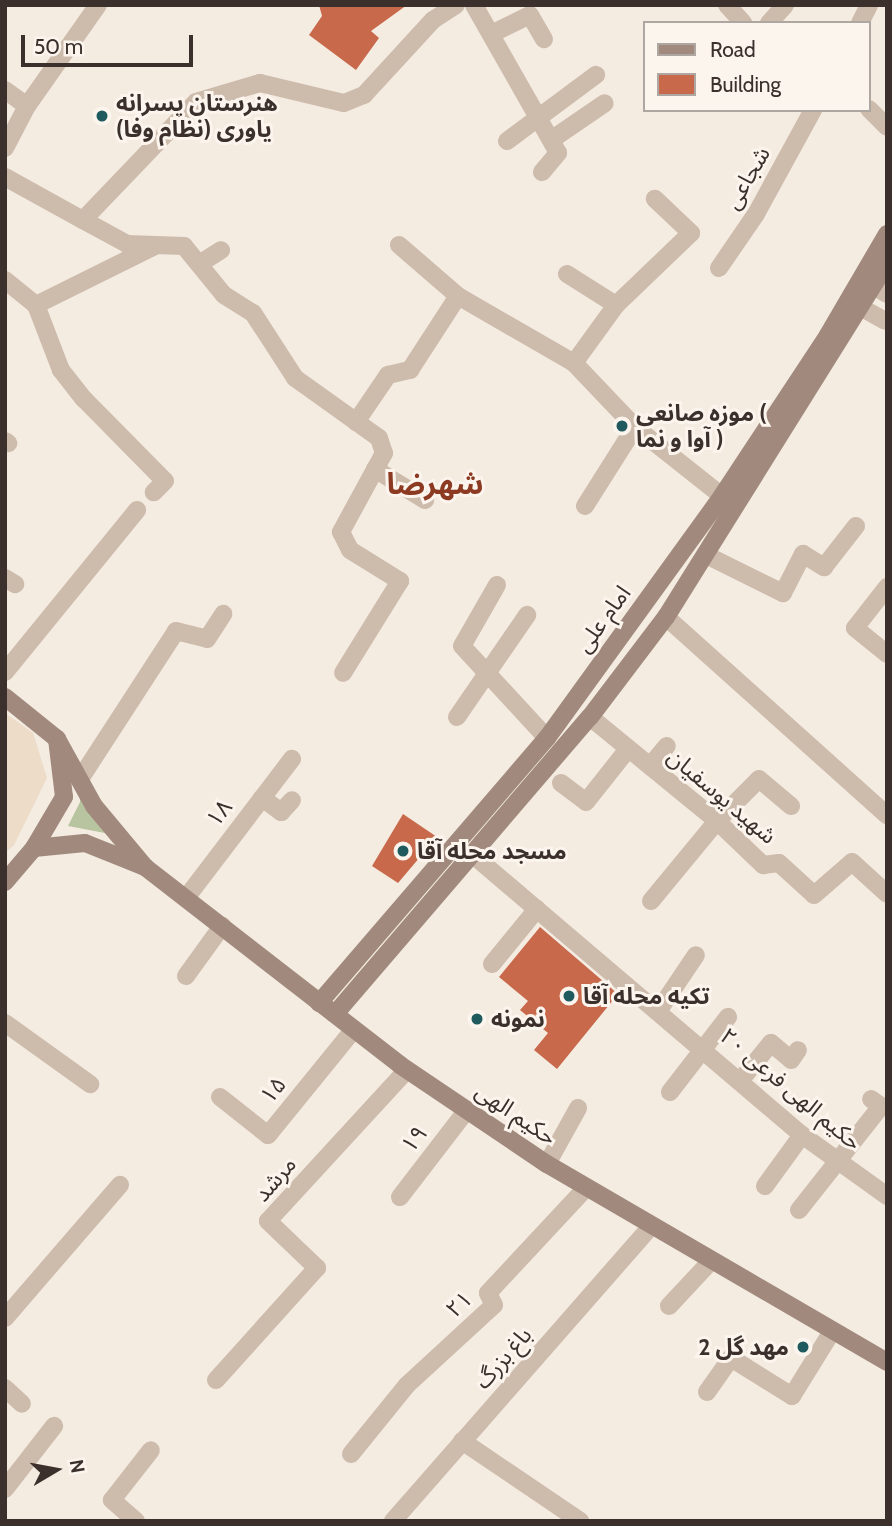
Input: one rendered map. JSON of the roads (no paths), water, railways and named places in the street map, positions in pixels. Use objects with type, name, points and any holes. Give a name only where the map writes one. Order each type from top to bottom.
[{"type":"main road","name":"امام علی","points":[[319,1003],[547,738],[722,496],[828,335],[887,234]]},
{"type":"main road","points":[[335,1014],[590,717],[666,617],[862,308],[880,290],[887,263]]},
{"type":"main road","points":[[5,697],[57,739],[94,806],[145,867]]},
{"type":"main road","points":[[5,882],[34,848],[64,797],[57,739]]},
{"type":"main road","points":[[34,848],[85,844],[145,867]]},
{"type":"main road","name":"حکیم الهی","points":[[145,867],[407,1070],[547,1164],[831,1333],[887,1362]]},
{"type":"street","points":[[5,148],[27,106],[98,5]]},
{"type":"street","points":[[83,220],[196,102],[260,83],[344,103],[364,95],[433,20],[456,5]]},
{"type":"street","points":[[474,5],[558,153],[542,172]]},
{"type":"street","points":[[727,5],[741,21]]},
{"type":"street","points":[[771,21],[785,5]]},
{"type":"street","points":[[861,21],[869,5]]},
{"type":"street","points":[[491,34],[530,15],[544,39]]},
{"type":"street","points":[[507,141],[536,115],[596,75]]},
{"type":"street","points":[[5,90],[27,106]]},
{"type":"street","points":[[551,140],[605,103]]},
{"type":"street","points":[[871,111],[887,127]]},
{"type":"street","name":"شجاعی","points":[[719,268],[756,214],[812,112]]},
{"type":"street","points":[[5,177],[127,244],[184,246],[224,295],[253,313],[295,378],[379,438],[384,453],[341,532],[350,550],[400,581],[343,673]]},
{"type":"street","points":[[574,363],[616,304],[691,233],[655,199]]},
{"type":"street","points":[[36,304],[156,245]]},
{"type":"street","points":[[399,245],[458,296],[574,363],[635,426],[722,496]]},
{"type":"street","points":[[199,264],[221,250]]},
{"type":"street","points":[[568,274],[616,304]]},
{"type":"street","points":[[5,280],[36,304],[61,370],[165,481],[154,492]]},
{"type":"street","points":[[356,422],[388,375],[410,370],[458,296]]},
{"type":"street","points":[[862,308],[885,321]]},
{"type":"street","points":[[585,506],[635,426]]},
{"type":"street","points":[[375,469],[425,499]]},
{"type":"street","points":[[5,672],[137,510]]},
{"type":"street","points":[[706,555],[783,593],[803,554],[824,567],[856,526]]},
{"type":"street","points":[[497,585],[462,646],[547,738]]},
{"type":"street","points":[[887,587],[855,628],[887,654]]},
{"type":"street","points":[[80,779],[176,631],[207,639],[223,614]]},
{"type":"street","points":[[457,717],[527,615]]},
{"type":"street","points":[[666,617],[887,815]]},
{"type":"street","name":"شهید یوسفیان","points":[[590,717],[717,821],[763,865],[779,863],[814,895],[852,862],[887,894]]},
{"type":"street","points":[[650,766],[667,746]]},
{"type":"street","points":[[561,783],[586,802],[628,749]]},
{"type":"street","name":"۱۸","points":[[186,898],[292,759]]},
{"type":"street","points":[[651,901],[717,821],[759,779],[791,806]]},
{"type":"street","points":[[262,798],[281,812],[292,800]]},
{"type":"street","name":"حکیم الهی فرعی ۲۰","points":[[473,855],[659,1010],[802,1135],[884,1190]]},
{"type":"street","points":[[492,964],[537,909]]},
{"type":"street","points":[[186,976],[222,926]]},
{"type":"street","points":[[659,1010],[696,955]]},
{"type":"street","points":[[670,1093],[728,1017]]},
{"type":"street","points":[[5,1023],[90,1084]]},
{"type":"street","name":"۱۵","points":[[220,1097],[268,1135],[354,1029]]},
{"type":"street","points":[[740,1080],[771,1043],[791,1060],[798,1049]]},
{"type":"street","name":"مرشد","points":[[216,1380],[317,1268],[268,1221],[407,1070]]},
{"type":"street","points":[[799,1210],[881,1106],[871,1098]]},
{"type":"street","points":[[547,1164],[578,1108]]},
{"type":"street","name":"۱۹","points":[[400,1197],[467,1110]]},
{"type":"street","points":[[765,1186],[802,1135]]},
{"type":"street","points":[[5,1318],[120,1185]]},
{"type":"street","name":"۲۱","points":[[351,1454],[407,1385],[494,1305],[488,1293],[586,1188]]},
{"type":"street","name":"باغ بزرگ","points":[[393,1521],[650,1227]]},
{"type":"street","points":[[669,1306],[710,1262]]},
{"type":"street","points":[[707,1392],[731,1358],[792,1396],[831,1333]]},
{"type":"street","points":[[5,1388],[22,1404]]},
{"type":"street","points":[[5,1489],[54,1426]]},
{"type":"street","points":[[462,1441],[580,1521]]},
{"type":"street","points":[[136,1521],[112,1500],[151,1450]]},
{"type":"place","name":"هنرستان پسرانه یاوری (نظام وفا)","points":[[102,116]]},
{"type":"place","name":"موزه صانعی ( آوا و نما )","points":[[622,426]]},
{"type":"place","name":"مسجد محله آقا","points":[[403,851]]},
{"type":"place","name":"تکیه محله آقا","points":[[569,996]]},
{"type":"place","name":"نمونه","points":[[477,1019]]},
{"type":"place","name":"مهد گل 2","points":[[803,1347]]},
{"type":"district","name":"شهرضا","points":[[435,484]]}]
